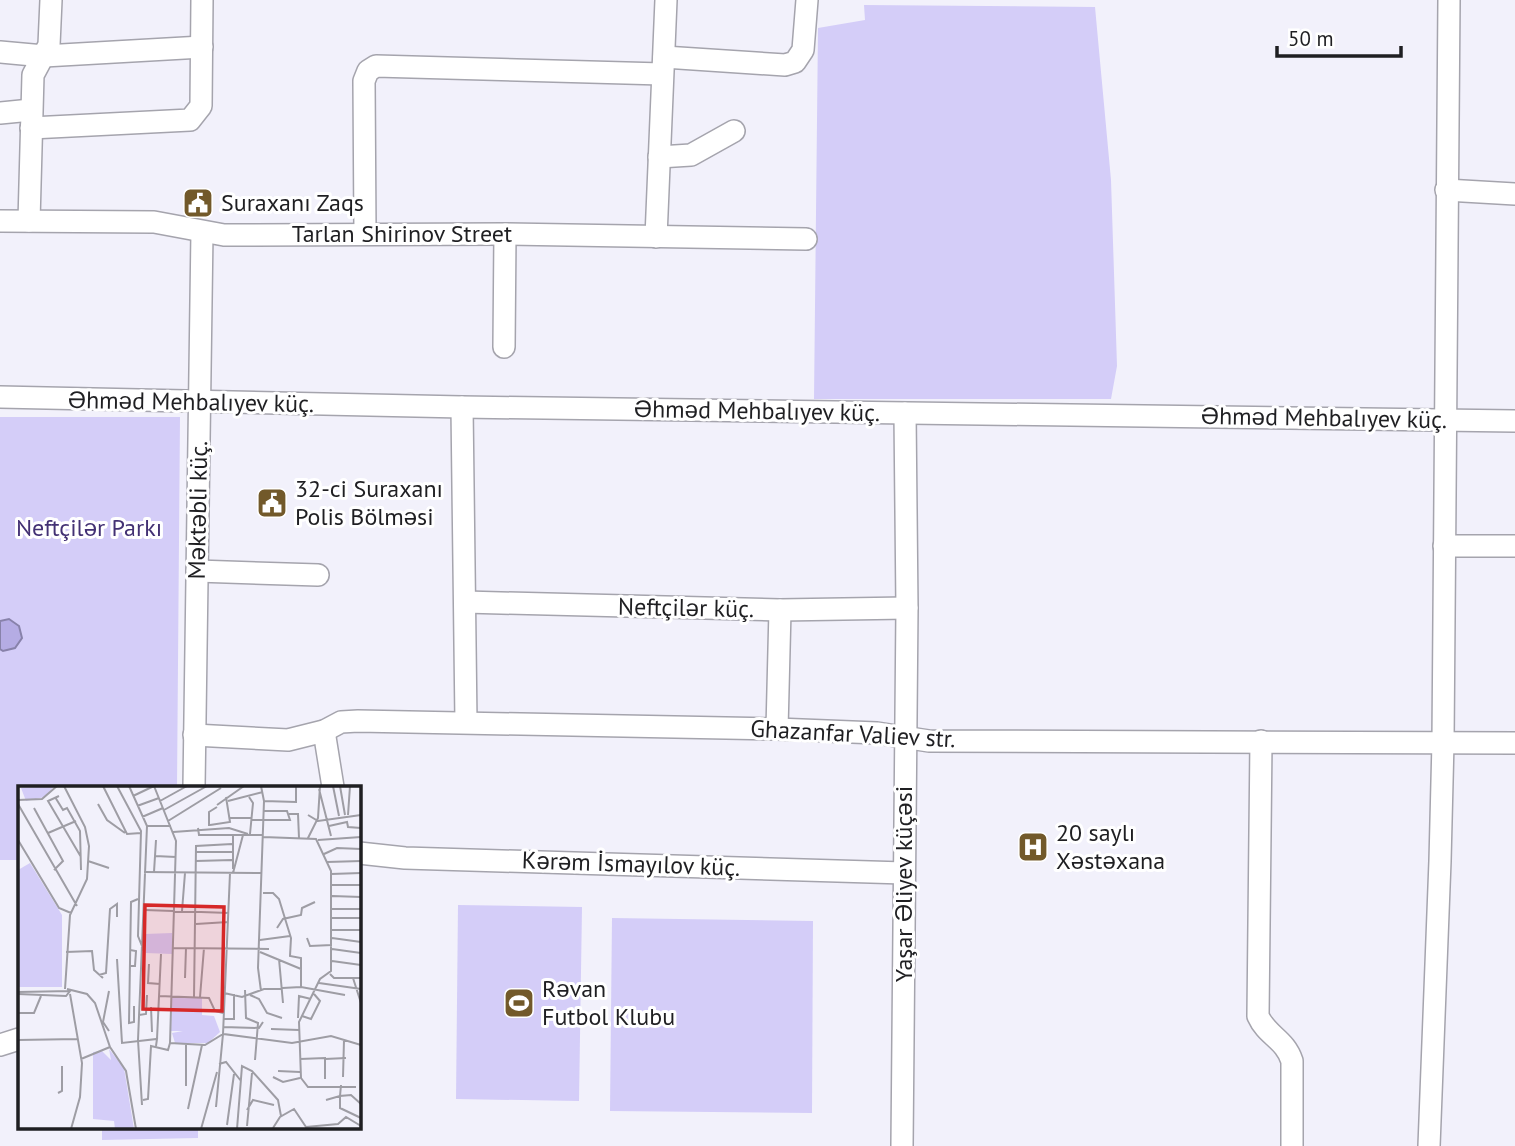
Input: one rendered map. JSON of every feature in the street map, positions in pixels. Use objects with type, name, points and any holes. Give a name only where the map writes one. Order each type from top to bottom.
[{"type":"street","points":[[29,221],[33,75],[50,45],[51,0]]},
{"type":"street","points":[[0,113],[31,119],[190,120],[201,106],[202,0]]},
{"type":"street","points":[[656,237],[666,0]]},
{"type":"street","points":[[365,233],[364,81],[368,71],[376,66],[785,65],[795,62],[803,50],[807,0]]},
{"type":"street","points":[[1429,1146],[1443,742],[1449,0]]},
{"type":"street","points":[[0,52],[44,56],[202,47]]},
{"type":"street","points":[[659,157],[691,155],[734,131]]},
{"type":"street","points":[[1446,190],[1515,194]]},
{"type":"street","name":"Tarlan Shirinov Street","points":[[0,221],[154,222],[224,235],[505,233],[806,239]]},
{"type":"street","name":"Məktəbli küç.","points":[[194,786],[202,232]]},
{"type":"street","points":[[504,347],[505,233]]},
{"type":"street","name":"Əhməd Mehbalıyev küç.","points":[[0,397],[462,407],[1515,421]]},
{"type":"street","points":[[462,407],[466,722]]},
{"type":"street","name":"Yaşar Əliyev küçəsi","points":[[902,1146],[907,608],[905,413]]},
{"type":"street","points":[[1444,546],[1515,546]]},
{"type":"street","points":[[197,571],[318,575]]},
{"type":"street","name":"Neftçilər küç.","points":[[465,602],[780,610],[907,608]]},
{"type":"street","points":[[777,729],[780,610]]},
{"type":"street","name":"Ghazanfar Valiev str.","points":[[194,735],[288,740],[304,738],[341,722],[358,721],[777,729],[877,733],[929,741],[1515,743]]},
{"type":"street","points":[[324,731],[333,786]]},
{"type":"street","points":[[1261,741],[1258,1016],[1263,1027],[1288,1049],[1292,1061],[1292,1146]]},
{"type":"street","name":"Kərəm İsmayılov küç.","points":[[360,853],[405,858],[904,873]]},
{"type":"street","points":[[0,1045],[18,1039]]},
{"type":"green space","points":[[864,5],[1095,7],[1111,180],[1117,366],[1111,399],[814,399],[818,28],[865,20]]},
{"type":"green space","name":"Neftçilər Parkı","points":[[0,417],[180,417],[177,786],[18,786],[18,860],[0,860]]},
{"type":"green space","name":"Rəvan Futbol Klubu","points":[[458,905],[582,907],[579,1101],[456,1099]]},
{"type":"green space","points":[[612,918],[813,921],[812,1113],[610,1111]]},
{"type":"green space","points":[[102,1128],[198,1128],[198,1138],[102,1140]]},
{"type":"shaded area","points":[[9,619],[19,626],[22,638],[15,648],[3,651],[0,649],[0,621]]},
{"type":"place","name":"Suraxanı Zaqs","points":[[198,203]]},
{"type":"place","name":"32-ci Suraxanı Polis Bölməsi","points":[[272,503]]},
{"type":"place","name":"20 saylı Xəstəxana","points":[[1033,847]]},
{"type":"place","name":"Rəvan Futbol Klubu","points":[[519,1003]]}]
